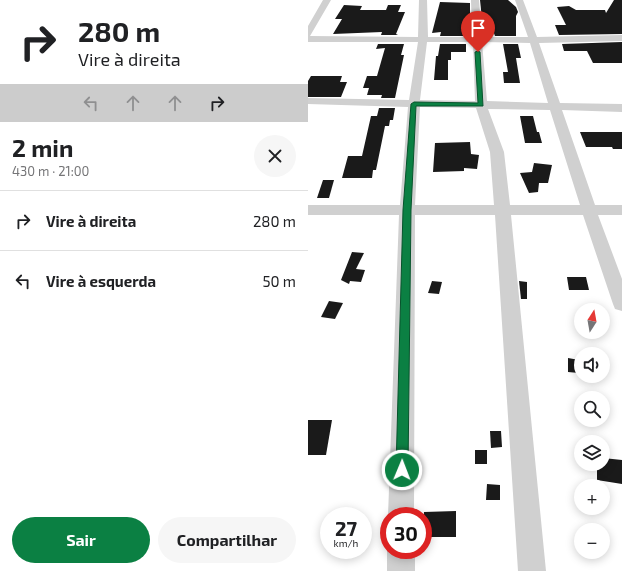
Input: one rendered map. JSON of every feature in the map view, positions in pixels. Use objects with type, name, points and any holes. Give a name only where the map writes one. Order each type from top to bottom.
[{"type":"street","points":[[308,34],[327,0]]},
{"type":"street","points":[[402,507],[407,210],[414,104],[423,39],[424,0]]},
{"type":"street","points":[[475,0],[481,105],[497,152],[532,571]]},
{"type":"street","points":[[519,0],[622,304]]},
{"type":"street","points":[[308,39],[585,40],[622,38]]},
{"type":"street","points":[[308,100],[414,104],[554,105],[622,108]]},
{"type":"street","points":[[308,210],[622,210]]},
{"type":"street","points":[[400,571],[401,559]]},
{"type":"building","points":[[480,0],[508,0],[516,7],[518,12],[516,16],[516,36],[495,36],[489,19],[482,19]]},
{"type":"building","points":[[614,0],[622,0],[622,34],[559,35],[555,25],[566,25],[557,7],[569,6],[576,10],[605,10],[606,13]]},
{"type":"building","points":[[440,2],[470,3],[470,24],[465,23],[466,36],[440,36],[441,32],[432,33]]},
{"type":"building","points":[[344,5],[362,6],[360,10],[386,10],[388,5],[401,5],[398,12],[405,12],[396,34],[398,35],[381,35],[382,32],[333,34],[342,19],[335,19]]},
{"type":"building","points":[[622,42],[622,63],[593,63],[587,51],[564,51],[562,44]]},
{"type":"building","points":[[378,44],[404,44],[401,55],[404,55],[395,98],[381,98],[382,95],[367,95],[369,88],[363,88],[367,76],[377,76],[385,48],[376,49]]},
{"type":"building","points":[[440,44],[466,44],[466,52],[451,52],[451,60],[448,60],[448,80],[434,80],[436,56],[438,56]]},
{"type":"building","points":[[503,44],[518,44],[521,58],[516,58],[520,83],[504,83],[503,72],[508,72]]},
{"type":"building","points":[[311,76],[342,76],[340,82],[347,82],[341,97],[308,97],[308,81]]},
{"type":"building","points":[[379,108],[395,108],[393,120],[390,120],[389,126],[385,126],[376,170],[373,170],[372,178],[342,178],[348,156],[362,156],[371,116],[377,116]]},
{"type":"building","points":[[520,116],[533,116],[537,132],[539,132],[542,143],[525,143]]},
{"type":"building","points":[[580,132],[622,132],[622,149],[613,149],[612,147],[586,147]]},
{"type":"building","points":[[470,142],[471,154],[479,155],[477,169],[464,168],[464,171],[433,172],[435,143]]},
{"type":"building","points":[[534,163],[552,165],[548,183],[539,183],[538,192],[529,193],[520,173],[532,172]]},
{"type":"building","points":[[323,180],[334,180],[329,198],[317,198]]},
{"type":"building","points":[[352,252],[364,253],[356,269],[365,270],[361,282],[350,281],[349,284],[341,280]]},
{"type":"building","points":[[567,277],[586,277],[589,290],[569,290]]},
{"type":"building","points":[[432,281],[442,282],[439,294],[428,293]]},
{"type":"building","points":[[519,281],[527,282],[527,299],[521,299]]},
{"type":"building","points":[[329,301],[343,303],[335,319],[321,317]]},
{"type":"building","points":[[568,358],[574,359],[574,373],[568,372]]},
{"type":"building","points":[[308,420],[332,420],[326,455],[308,455]]},
{"type":"building","points":[[490,431],[501,431],[502,447],[491,448]]},
{"type":"building","points":[[475,450],[487,450],[487,464],[475,464]]},
{"type":"building","points":[[610,459],[622,460],[622,484],[610,482],[610,479],[597,479],[597,471],[610,471]]},
{"type":"building","points":[[487,484],[500,485],[500,500],[486,500]]},
{"type":"building","points":[[456,511],[456,537],[432,537],[432,512]]},
{"type":"route","points":[[402,470],[407,210],[414,104],[481,105],[478,52]]}]
